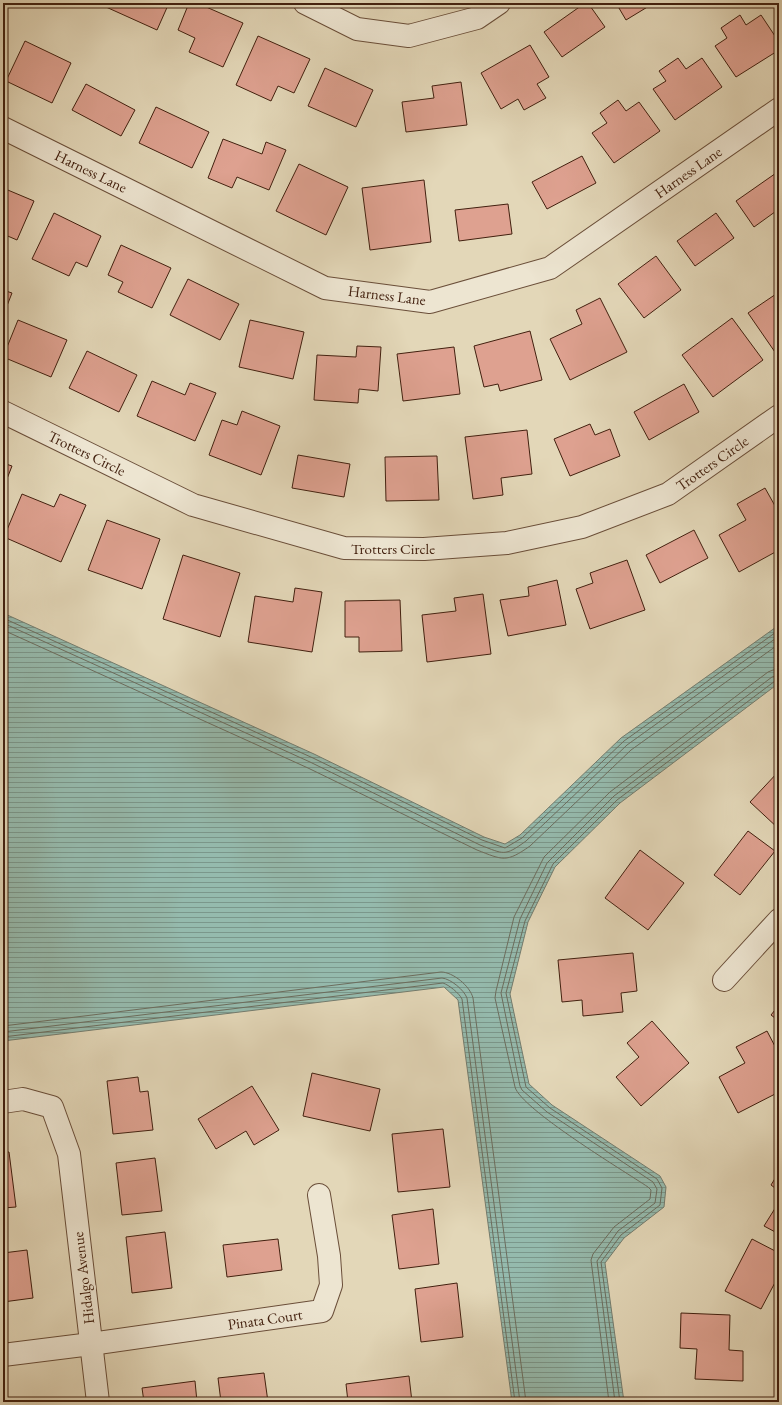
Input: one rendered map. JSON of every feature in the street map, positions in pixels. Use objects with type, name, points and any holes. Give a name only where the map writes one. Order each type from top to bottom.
[{"type":"street","points":[[305,3],[357,29],[409,36],[476,18],[499,3]]},
{"type":"street","name":"Harness Lane","points":[[3,128],[325,288],[430,302],[550,268],[779,109]]},
{"type":"street","name":"Trotters Circle","points":[[3,412],[193,505],[344,548],[424,549],[507,543],[582,527],[668,494],[779,416]]},
{"type":"street","points":[[724,980],[779,920]]},
{"type":"street","name":"Hidalgo Avenue","points":[[3,1102],[23,1099],[52,1107],[69,1154],[98,1402]]},
{"type":"street","name":"Pinata Court","points":[[91,1344],[322,1311],[331,1285],[330,1256],[318,1195]]},
{"type":"street","points":[[3,1355],[91,1344]]},
{"type":"water","points":[[3,613],[314,754],[484,837],[505,844],[520,835],[621,738],[779,625],[779,683],[620,803],[555,867],[528,922],[510,994],[529,1084],[552,1105],[660,1176],[666,1187],[664,1207],[624,1238],[605,1263],[624,1402],[512,1402],[458,1000],[444,987],[3,1041]]},
{"type":"building","points":[[108,3],[169,3],[157,30],[106,7]]},
{"type":"building","points":[[189,3],[197,3],[243,23],[223,67],[189,52],[195,38],[178,30]]},
{"type":"building","points":[[585,3],[588,3],[605,27],[562,57],[544,32]]},
{"type":"building","points":[[616,3],[654,3],[626,20]]},
{"type":"building","points":[[740,15],[746,25],[761,15],[779,42],[779,50],[736,77],[715,46],[727,38],[721,28]]},
{"type":"building","points":[[258,36],[310,59],[294,93],[278,86],[271,101],[236,85]]},
{"type":"building","points":[[25,41],[71,63],[52,103],[6,81]]},
{"type":"building","points":[[530,45],[549,77],[537,84],[546,98],[524,110],[518,99],[501,109],[481,73]]},
{"type":"building","points":[[678,58],[686,69],[702,58],[722,87],[675,120],[653,89],[666,81],[659,71]]},
{"type":"building","points":[[325,68],[373,90],[356,127],[308,106]]},
{"type":"building","points":[[461,82],[467,125],[406,132],[402,102],[434,98],[432,86]]},
{"type":"building","points":[[86,84],[135,110],[121,136],[72,110]]},
{"type":"building","points":[[618,100],[626,111],[639,102],[660,131],[614,163],[592,133],[607,123],[600,113]]},
{"type":"building","points":[[156,107],[209,132],[192,168],[139,143]]},
{"type":"building","points":[[223,139],[262,154],[266,142],[286,150],[269,190],[237,177],[232,188],[208,178]]},
{"type":"building","points":[[582,156],[596,183],[547,209],[532,182]]},
{"type":"building","points":[[299,164],[348,187],[326,235],[276,211]]},
{"type":"building","points":[[779,171],[779,209],[754,227],[736,201]]},
{"type":"building","points":[[424,180],[431,242],[370,250],[362,188]]},
{"type":"building","points":[[3,188],[34,201],[17,240],[3,234]]},
{"type":"building","points":[[508,204],[512,234],[459,241],[455,210]]},
{"type":"building","points":[[54,213],[101,236],[87,267],[76,262],[69,276],[32,259]]},
{"type":"building","points":[[716,213],[734,238],[695,266],[677,241]]},
{"type":"building","points":[[121,245],[171,268],[152,308],[118,292],[123,282],[108,275]]},
{"type":"building","points":[[656,256],[681,290],[644,318],[618,284]]},
{"type":"building","points":[[188,279],[239,304],[220,340],[170,315]]},
{"type":"building","points":[[3,290],[12,293],[3,316]]},
{"type":"building","points":[[779,292],[779,353],[777,355],[748,313]]},
{"type":"building","points":[[600,298],[627,352],[570,380],[550,339],[582,324],[576,310]]},
{"type":"building","points":[[732,318],[763,360],[713,397],[682,355]]},
{"type":"building","points":[[18,320],[67,340],[51,377],[3,357]]},
{"type":"building","points":[[250,320],[304,332],[293,379],[239,367]]},
{"type":"building","points":[[530,331],[542,380],[500,391],[498,384],[484,387],[474,346]]},
{"type":"building","points":[[357,346],[381,347],[378,391],[359,389],[358,403],[314,400],[317,355],[356,357]]},
{"type":"building","points":[[454,347],[460,394],[403,401],[397,354]]},
{"type":"building","points":[[87,351],[137,375],[119,412],[69,388]]},
{"type":"building","points":[[152,381],[185,395],[190,383],[216,393],[195,441],[137,416]]},
{"type":"building","points":[[684,384],[699,412],[649,440],[634,412]]},
{"type":"building","points":[[242,411],[280,426],[261,475],[209,455],[222,420],[237,425]]},
{"type":"building","points":[[590,424],[595,435],[610,429],[620,456],[570,476],[554,439]]},
{"type":"building","points":[[527,430],[532,474],[501,478],[503,495],[473,499],[465,437]]},
{"type":"building","points":[[298,455],[350,464],[344,497],[292,488]]},
{"type":"building","points":[[437,456],[439,500],[386,501],[385,457]]},
{"type":"building","points":[[3,463],[12,466],[3,489]]},
{"type":"building","points":[[765,488],[779,513],[779,550],[739,572],[719,535],[746,520],[737,504]]},
{"type":"building","points":[[22,494],[54,507],[60,494],[86,505],[61,562],[4,537]]},
{"type":"building","points":[[107,520],[160,539],[142,589],[88,570]]},
{"type":"building","points":[[694,530],[708,558],[660,583],[646,555]]},
{"type":"building","points":[[183,555],[240,573],[220,637],[163,619]]},
{"type":"building","points":[[627,560],[645,610],[590,629],[576,589],[593,583],[590,573]]},
{"type":"building","points":[[557,580],[566,625],[508,636],[500,600],[529,596],[528,587]]},
{"type":"building","points":[[295,588],[322,592],[312,652],[248,642],[255,596],[293,602]]},
{"type":"building","points":[[483,594],[491,654],[427,662],[422,615],[456,611],[454,598]]},
{"type":"building","points":[[400,600],[402,651],[359,652],[359,637],[345,637],[345,601]]},
{"type":"building","points":[[779,771],[779,829],[750,802]]},
{"type":"building","points":[[748,831],[775,851],[740,895],[714,875]]},
{"type":"building","points":[[640,850],[684,883],[648,930],[605,898]]},
{"type":"building","points":[[633,953],[637,991],[621,993],[623,1012],[583,1016],[582,1000],[562,1002],[558,960]]},
{"type":"building","points":[[779,1005],[779,1021],[771,1015]]},
{"type":"building","points":[[652,1021],[689,1063],[641,1106],[616,1077],[639,1057],[627,1043]]},
{"type":"building","points":[[767,1031],[779,1054],[779,1092],[738,1113],[719,1077],[745,1063],[736,1047]]},
{"type":"building","points":[[312,1073],[380,1089],[370,1131],[303,1116]]},
{"type":"building","points":[[138,1077],[140,1092],[148,1091],[153,1130],[113,1134],[107,1081]]},
{"type":"building","points":[[252,1086],[279,1130],[254,1145],[246,1131],[216,1149],[198,1119]]},
{"type":"building","points":[[443,1129],[450,1187],[398,1192],[392,1134]]},
{"type":"building","points":[[3,1152],[9,1152],[16,1207],[3,1208]]},
{"type":"building","points":[[155,1158],[162,1211],[122,1215],[116,1163]]},
{"type":"building","points":[[779,1172],[779,1191],[771,1185]]},
{"type":"building","points":[[779,1202],[779,1234],[764,1226]]},
{"type":"building","points":[[433,1209],[439,1264],[399,1269],[392,1215]]},
{"type":"building","points":[[165,1232],[172,1288],[132,1293],[126,1237]]},
{"type":"building","points":[[278,1239],[282,1270],[227,1277],[223,1245]]},
{"type":"building","points":[[752,1239],[779,1253],[779,1275],[761,1309],[725,1291]]},
{"type":"building","points":[[27,1250],[33,1298],[3,1302],[3,1253]]},
{"type":"building","points":[[457,1283],[463,1337],[421,1342],[415,1289]]},
{"type":"building","points":[[681,1313],[730,1315],[729,1350],[743,1351],[743,1381],[695,1379],[697,1349],[680,1348]]},
{"type":"building","points":[[264,1373],[268,1402],[221,1402],[218,1378]]},
{"type":"building","points":[[409,1376],[412,1402],[348,1402],[346,1384]]},
{"type":"building","points":[[195,1381],[197,1402],[144,1402],[142,1388]]}]
